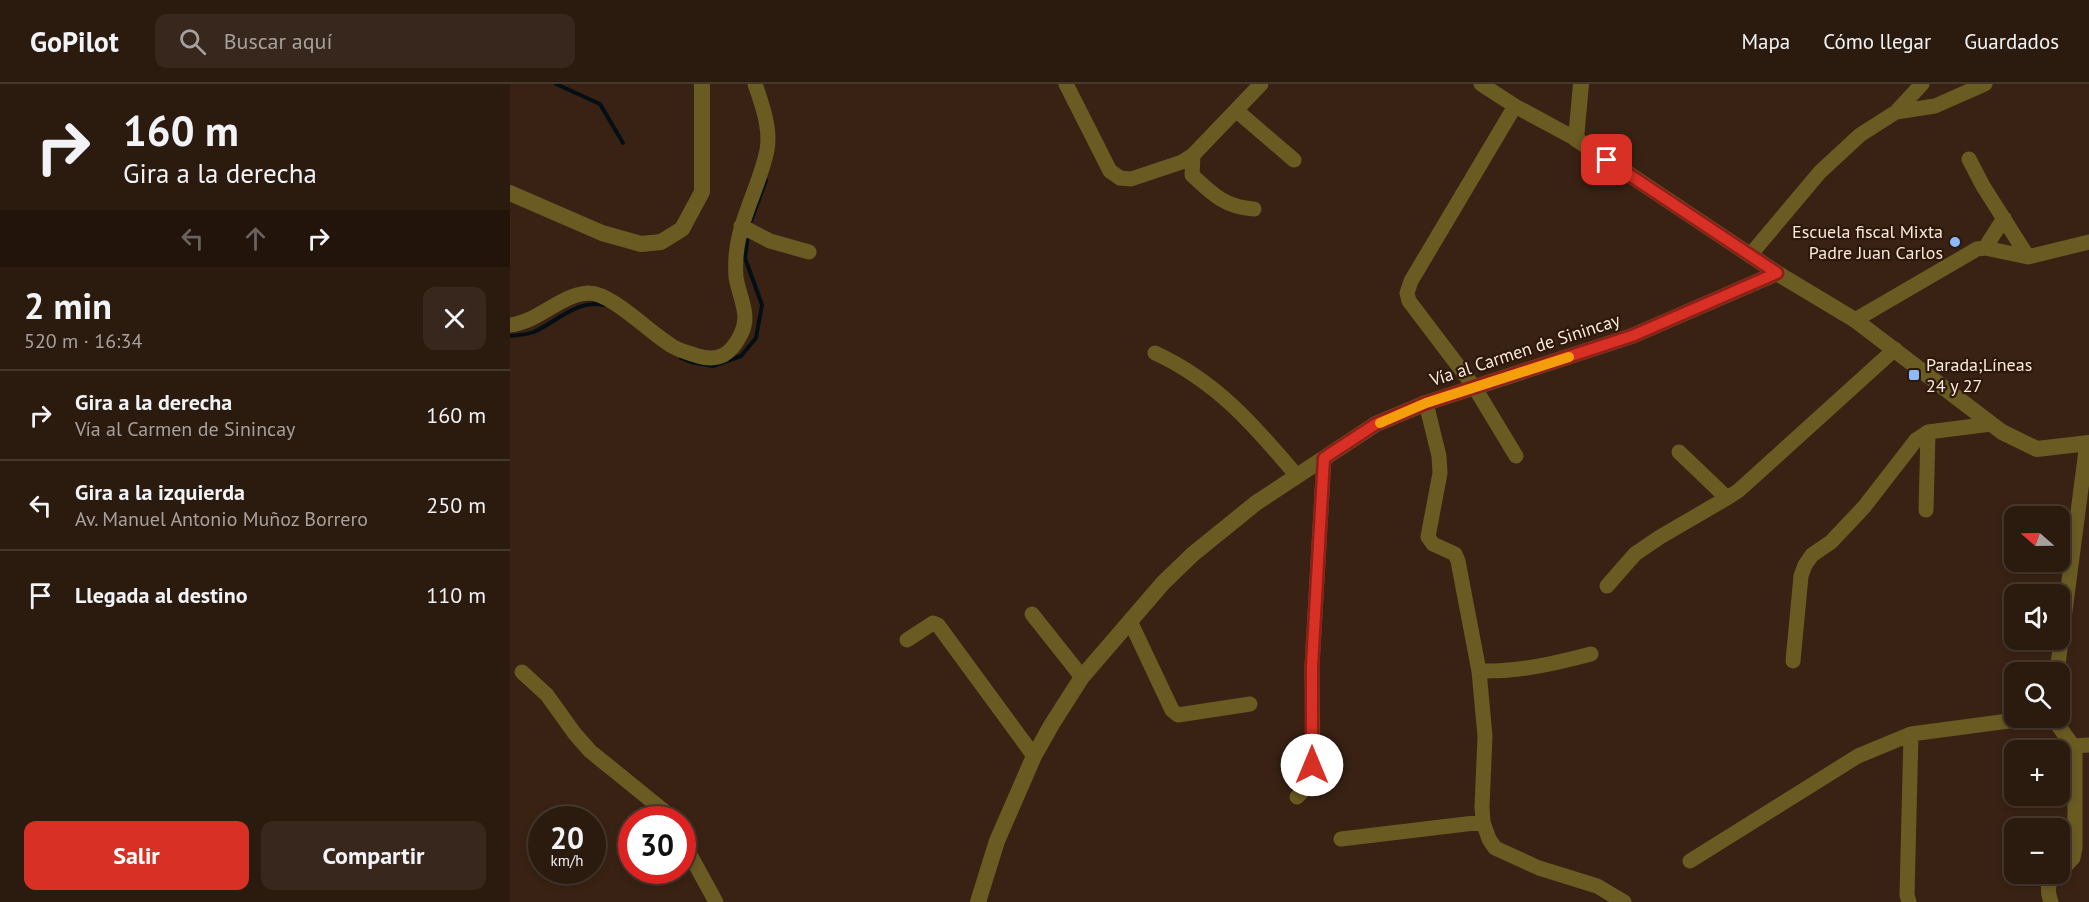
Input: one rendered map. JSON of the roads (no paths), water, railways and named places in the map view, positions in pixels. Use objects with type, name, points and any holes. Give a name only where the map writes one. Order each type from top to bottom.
[{"type":"street","points":[[510,193],[602,233],[641,244],[661,242],[682,229],[702,192],[702,84]]},
{"type":"street","points":[[510,325],[526,321],[570,297],[591,293],[609,299],[672,346],[708,359],[721,357],[734,348],[745,327],[744,303],[736,279],[735,252],[741,226],[767,148],[766,127],[755,84]]},
{"type":"street","points":[[1066,84],[1110,171],[1120,178],[1131,179],[1182,162],[1193,154],[1261,84]]},
{"type":"street","points":[[1482,84],[1515,106],[1576,139],[1777,273],[1855,320],[2002,432],[2037,448],[2088,443],[2058,662]]},
{"type":"street","points":[[1576,139],[1581,84]]},
{"type":"street","points":[[1751,254],[1820,172],[1860,135],[1896,111],[1922,84]]},
{"type":"street","points":[[1896,111],[1935,106],[1985,84]]},
{"type":"street","points":[[1515,106],[1410,281],[1407,293],[1409,301],[1475,388],[1516,456]]},
{"type":"street","points":[[1237,111],[1294,160]]},
{"type":"street","points":[[1193,154],[1192,175],[1207,189],[1231,206],[1254,210]]},
{"type":"street","points":[[1969,159],[2028,257]]},
{"type":"street","points":[[1985,248],[2004,218]]},
{"type":"street","points":[[741,226],[770,241],[809,252]]},
{"type":"street","points":[[1855,320],[1968,253],[1985,248],[2028,257],[2089,242]]},
{"type":"street","name":"Vía al Carmen de Sinincay","points":[[978,902],[997,841],[1034,756],[1082,677],[1163,583],[1193,554],[1256,503],[1376,424],[1426,403],[1632,336],[1777,273]]},
{"type":"street","points":[[1606,586],[1635,554],[1738,491],[1895,349]]},
{"type":"street","points":[[1155,353],[1180,365],[1223,397],[1267,441],[1297,476]]},
{"type":"street","points":[[1426,403],[1439,456],[1440,473],[1428,537],[1433,544],[1455,554],[1458,561],[1479,671],[1485,736],[1483,822],[1489,840],[1495,848],[1539,868],[1597,886],[1624,902]]},
{"type":"street","points":[[1793,661],[1801,576],[1812,555],[1830,542],[1864,507],[1916,440],[1928,432],[1991,424]]},
{"type":"street","points":[[1926,510],[1928,432]]},
{"type":"street","points":[[1678,452],[1727,498]]},
{"type":"street","points":[[1297,797],[1307,787],[1312,765],[1312,666],[1324,458]]},
{"type":"street","points":[[1032,614],[1082,677]]},
{"type":"street","points":[[1130,621],[1172,710],[1178,715],[1250,704]]},
{"type":"street","points":[[907,640],[933,623],[939,625],[1034,756]]},
{"type":"street","points":[[1479,671],[1503,672],[1539,668],[1591,654]]},
{"type":"street","points":[[522,672],[547,694],[590,751],[658,806]]},
{"type":"street","points":[[1690,861],[1858,756],[1911,734],[2004,722]]},
{"type":"street","points":[[2060,728],[2073,746],[2075,754],[2075,848],[2070,861]]},
{"type":"street","points":[[1909,902],[1907,895],[1911,734]]},
{"type":"street","points":[[2073,746],[2089,744]]},
{"type":"street","points":[[1341,839],[1483,822]]},
{"type":"street","points":[[696,866],[716,902]]},
{"type":"street","points":[[2049,884],[2051,902]]},
{"type":"waterway","points":[[556,84],[600,104],[623,143]]},
{"type":"waterway","points":[[751,221],[766,180]]},
{"type":"waterway","points":[[681,358],[713,366],[741,356],[756,338],[762,305],[745,258],[748,234]]},
{"type":"waterway","points":[[510,336],[534,332],[585,305],[604,305]]},
{"type":"place","name":"Escuela fiscal Mixta Padre Juan Carlos","points":[[1955,242]]},
{"type":"place","name":"Parada;Líneas 24 y 27","points":[[1914,375]]}]
